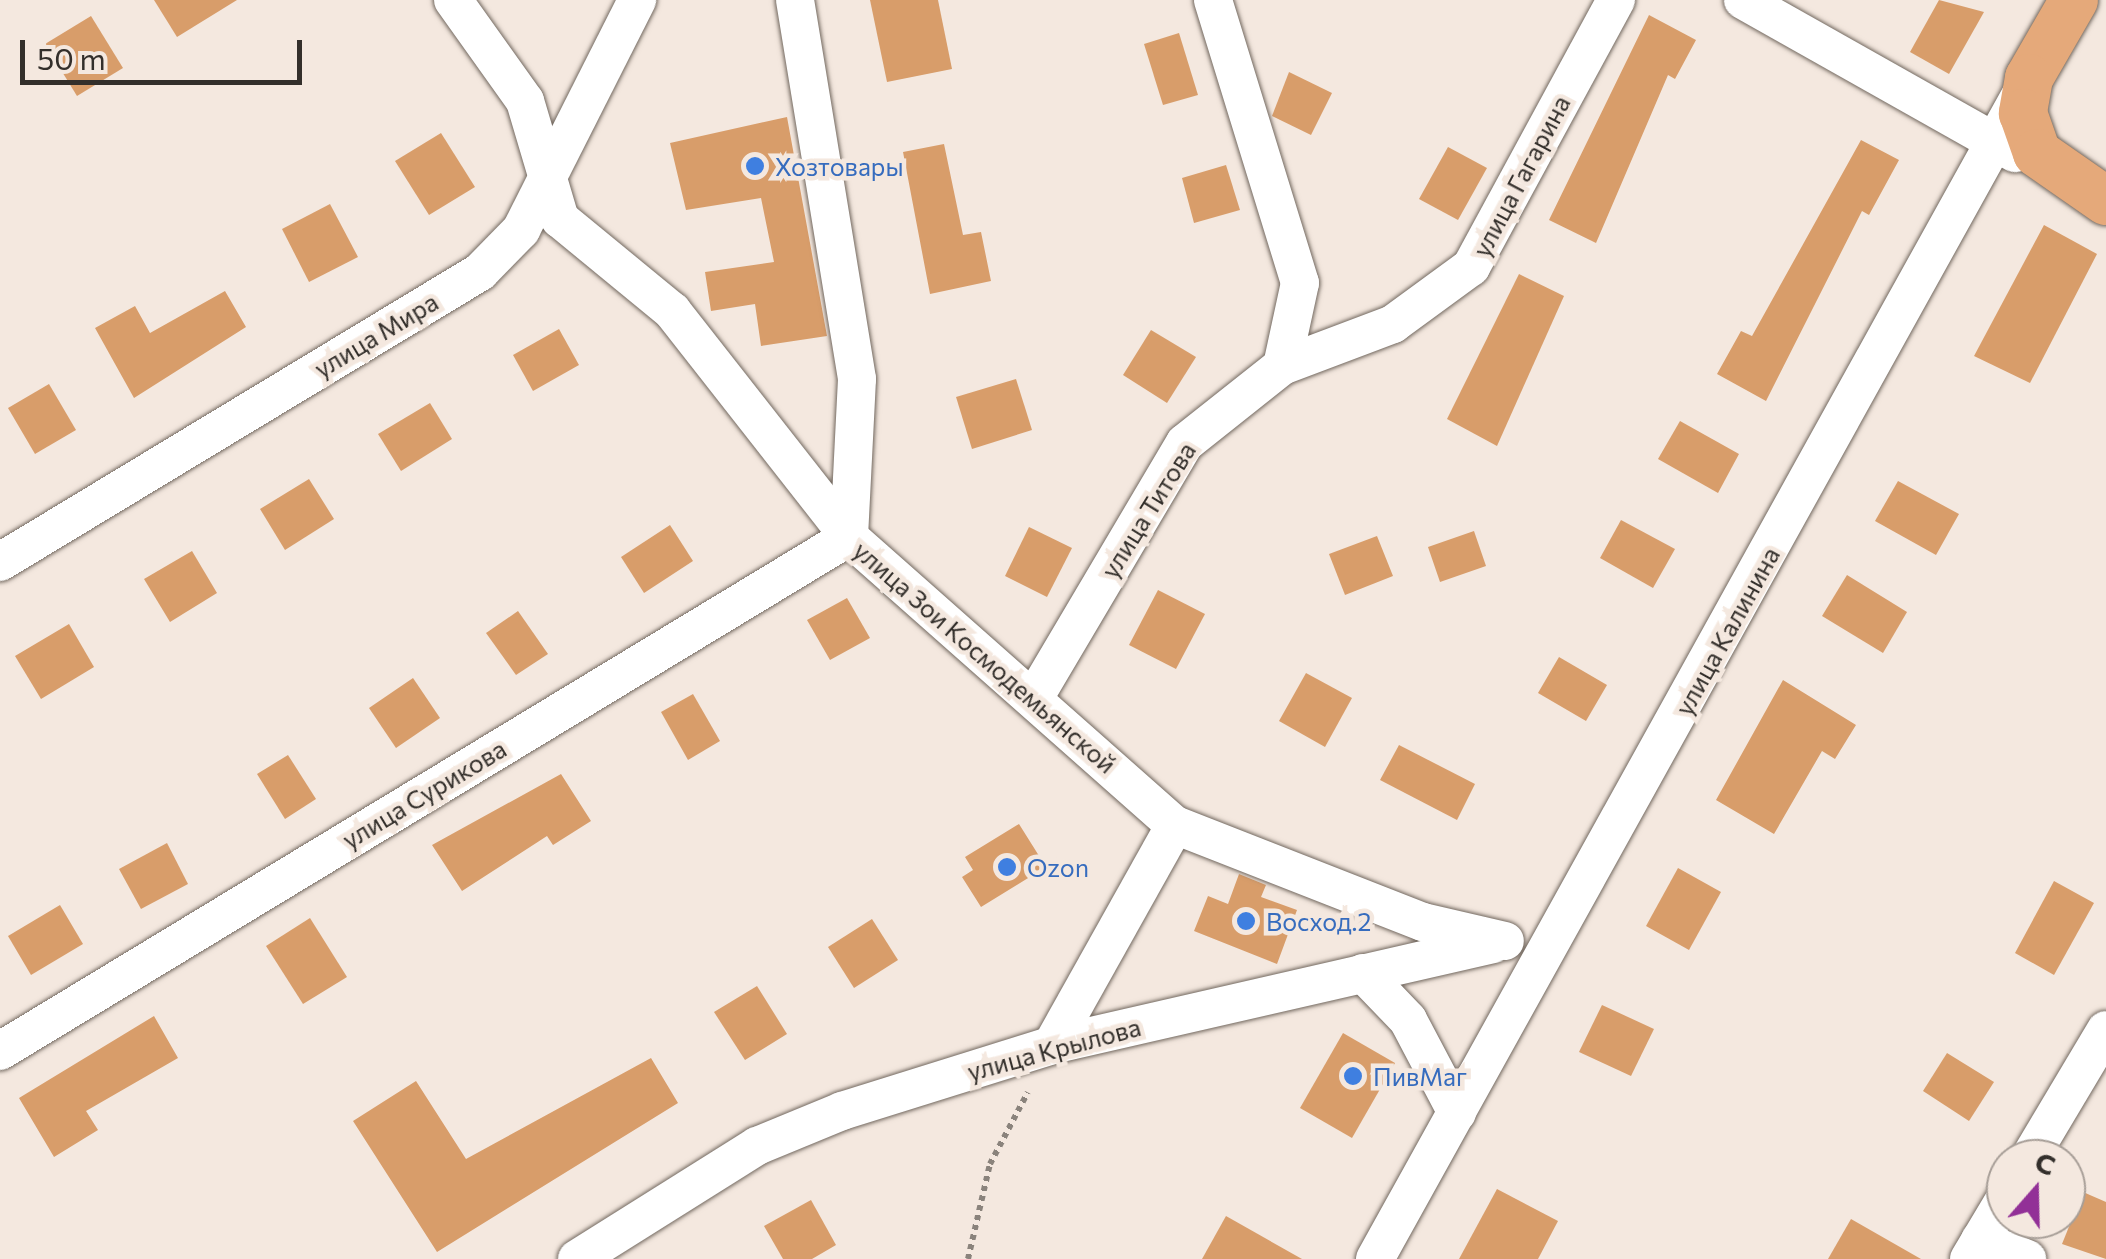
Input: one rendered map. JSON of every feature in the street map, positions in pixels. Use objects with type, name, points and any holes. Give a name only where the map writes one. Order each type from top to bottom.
[{"type":"main road","name":"улица Калинина","points":[[2029,78],[2074,0]]},
{"type":"main road","points":[[2029,78],[2028,137],[2062,179],[2106,202]]},
{"type":"street","points":[[452,0],[525,100],[552,172],[560,219],[672,310],[848,537]]},
{"type":"street","name":"улица Мира","points":[[0,562],[480,272],[520,230],[637,0]]},
{"type":"street","name":"улица Зои Космодемьянской","points":[[795,0],[857,378],[848,537],[1175,824],[1423,922],[1506,941]]},
{"type":"street","points":[[1213,0],[1300,284],[1282,366]]},
{"type":"street","name":"улица Гагарина","points":[[1282,366],[1393,324],[1471,267],[1616,0]]},
{"type":"street","points":[[1743,0],[2062,179]]},
{"type":"street","name":"улица Калинина","points":[[1375,1259],[1564,924],[2029,78]]},
{"type":"street","name":"улица Титова","points":[[1034,698],[1185,443],[1282,366]]},
{"type":"street","name":"улица Сурикова","points":[[0,1051],[848,537]]},
{"type":"street","points":[[1052,1045],[1175,824]]},
{"type":"street","name":"улица Крылова","points":[[576,1259],[757,1146],[1052,1045],[1506,941],[1564,924]]},
{"type":"street","points":[[1363,973],[1408,1020],[1457,1113]]},
{"type":"street","points":[[2041,1139],[2106,1030]]},
{"type":"street","points":[[1975,1249],[2027,1259]]},
{"type":"path","points":[[968,1259],[990,1164],[1052,1045]]},
{"type":"building","points":[[154,0],[237,0],[177,37]]},
{"type":"building","points":[[870,0],[938,0],[952,69],[887,82]]},
{"type":"building","points":[[1939,0],[1984,12],[1949,74],[1910,52]]},
{"type":"building","points":[[1649,15],[1696,40],[1675,79],[1668,75],[1596,243],[1549,220]]},
{"type":"building","points":[[91,16],[123,68],[77,96],[45,44]]},
{"type":"building","points":[[1179,33],[1198,95],[1163,105],[1144,44]]},
{"type":"building","points":[[1289,72],[1332,93],[1311,135],[1272,116]]},
{"type":"building","points":[[787,117],[827,336],[761,346],[755,304],[711,311],[705,272],[774,262],[761,198],[686,210],[670,143]]},
{"type":"building","points":[[441,133],[475,187],[429,215],[395,161]]},
{"type":"building","points":[[1861,140],[1899,160],[1869,215],[1862,211],[1766,401],[1717,374],[1741,331],[1752,336]]},
{"type":"building","points":[[944,144],[963,235],[981,232],[991,281],[930,294],[903,152]]},
{"type":"building","points":[[1448,147],[1487,168],[1458,220],[1419,199]]},
{"type":"building","points":[[1226,165],[1240,210],[1194,223],[1182,178]]},
{"type":"building","points":[[330,204],[358,257],[309,282],[282,229]]},
{"type":"building","points":[[2044,225],[2097,254],[2030,383],[1974,356]]},
{"type":"building","points":[[1519,274],[1564,296],[1497,446],[1447,419]]},
{"type":"building","points":[[225,291],[246,327],[134,398],[95,328],[135,306],[150,333]]},
{"type":"building","points":[[559,329],[579,365],[533,391],[513,355]]},
{"type":"building","points":[[1151,330],[1196,357],[1167,403],[1123,375]]},
{"type":"building","points":[[1016,379],[1032,430],[972,449],[956,397]]},
{"type":"building","points":[[49,384],[76,430],[35,454],[8,408]]},
{"type":"building","points":[[430,403],[452,439],[401,471],[378,434]]},
{"type":"building","points":[[1680,421],[1739,454],[1718,493],[1658,459]]},
{"type":"building","points":[[309,479],[334,519],[285,550],[260,509]]},
{"type":"building","points":[[1898,481],[1959,514],[1936,555],[1875,521]]},
{"type":"building","points":[[1621,520],[1675,549],[1653,588],[1600,558]]},
{"type":"building","points":[[670,525],[693,561],[644,593],[621,557]]},
{"type":"building","points":[[1029,527],[1072,548],[1047,597],[1005,576]]},
{"type":"building","points":[[1474,531],[1486,566],[1440,582],[1428,547]]},
{"type":"building","points":[[1377,536],[1393,576],[1345,595],[1329,554]]},
{"type":"building","points":[[192,551],[217,593],[170,622],[144,579]]},
{"type":"building","points":[[1847,575],[1907,612],[1883,653],[1822,616]]},
{"type":"building","points":[[1158,590],[1205,614],[1176,669],[1129,645]]},
{"type":"building","points":[[847,598],[870,638],[830,660],[807,620]]},
{"type":"building","points":[[518,611],[548,654],[516,675],[486,633]]},
{"type":"building","points":[[69,624],[94,667],[41,699],[15,656]]},
{"type":"building","points":[[1559,657],[1607,685],[1586,721],[1538,693]]},
{"type":"building","points":[[1306,673],[1352,698],[1325,747],[1279,721]]},
{"type":"building","points":[[413,678],[440,718],[396,748],[369,708]]},
{"type":"building","points":[[1783,680],[1856,725],[1835,759],[1822,751],[1774,834],[1716,800]]},
{"type":"building","points":[[693,694],[720,741],[688,760],[661,712]]},
{"type":"building","points":[[1399,745],[1475,784],[1457,820],[1380,780]]},
{"type":"building","points":[[288,755],[316,799],[285,819],[257,774]]},
{"type":"building","points":[[561,774],[591,821],[553,845],[547,836],[462,891],[432,845]]},
{"type":"building","points":[[1019,824],[1046,867],[981,907],[962,877],[973,870],[965,857]]},
{"type":"building","points":[[167,843],[188,884],[141,909],[119,869]]},
{"type":"building","points":[[1678,868],[1721,892],[1689,950],[1646,926]]},
{"type":"building","name":"Восход.2","points":[[1239,874],[1266,885],[1261,897],[1297,910],[1277,964],[1194,931],[1208,896],[1228,904]]},
{"type":"building","points":[[2054,881],[2094,903],[2054,975],[2015,953]]},
{"type":"building","points":[[60,905],[83,944],[31,975],[8,936]]},
{"type":"building","points":[[310,918],[347,977],[303,1004],[266,946]]},
{"type":"building","points":[[872,919],[898,960],[854,988],[828,947]]},
{"type":"building","points":[[757,986],[787,1034],[745,1060],[714,1012]]},
{"type":"building","points":[[1602,1005],[1654,1029],[1631,1076],[1579,1052]]},
{"type":"building","points":[[154,1016],[178,1058],[86,1111],[98,1130],[54,1157],[19,1098]]},
{"type":"building","name":"ПивМаг","points":[[1343,1033],[1395,1063],[1352,1138],[1300,1108]]},
{"type":"building","points":[[1947,1053],[1994,1082],[1969,1121],[1923,1091]]},
{"type":"building","points":[[651,1058],[678,1103],[437,1252],[353,1121],[416,1081],[466,1159]]},
{"type":"building","points":[[1497,1189],[1558,1221],[1538,1259],[1459,1259]]},
{"type":"building","points":[[2086,1193],[2106,1202],[2106,1259],[2062,1244],[2064,1239],[2086,1239]]},
{"type":"building","points":[[811,1200],[836,1245],[812,1259],[783,1259],[764,1226]]},
{"type":"building","points":[[1226,1216],[1302,1259],[1202,1259]]},
{"type":"building","points":[[1851,1219],[1921,1259],[1828,1259]]},
{"type":"place","name":"Хозтовары","points":[[755,166]]},
{"type":"place","name":"Ozon","points":[[1007,867]]},
{"type":"place","name":"Восход.2","points":[[1246,921]]},
{"type":"place","name":"ПивМаг","points":[[1353,1076]]}]
